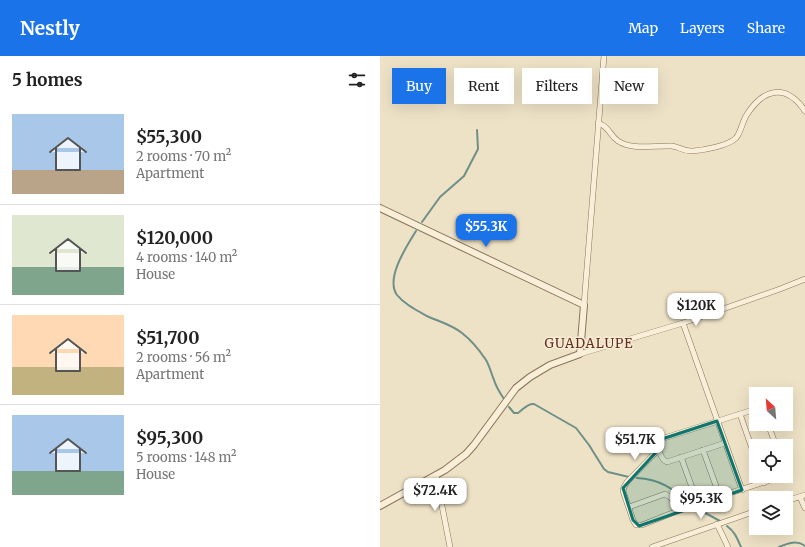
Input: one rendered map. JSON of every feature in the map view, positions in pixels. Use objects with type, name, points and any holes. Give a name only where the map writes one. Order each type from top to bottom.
[{"type":"street","points":[[580,354],[604,56]]},
{"type":"street","points":[[598,123],[606,127],[618,141],[625,144],[645,147],[672,146],[686,152],[711,148],[732,141],[737,137],[746,116],[753,106],[758,101],[770,94],[783,92],[789,94],[805,111]]},
{"type":"street","points":[[380,208],[584,305]]},
{"type":"street","points":[[380,506],[455,463],[474,446],[516,388],[540,371],[559,361],[683,323],[780,289],[805,278]]},
{"type":"street","points":[[683,323],[742,490]]},
{"type":"street","points":[[725,442],[665,462],[657,444],[659,440],[749,411]]},
{"type":"street","points":[[740,414],[749,440]]},
{"type":"street","points":[[659,449],[625,484],[623,491],[634,523],[638,526],[761,483]]},
{"type":"street","points":[[702,450],[720,497]]},
{"type":"street","points":[[681,457],[698,504]]},
{"type":"street","points":[[436,475],[450,547]]},
{"type":"street","points":[[629,507],[666,494],[681,510]]},
{"type":"street","points":[[793,499],[803,496],[805,508]]},
{"type":"street","points":[[654,547],[749,513]]},
{"type":"street","points":[[717,524],[728,547]]},
{"type":"highlighted area","points":[[717,421],[742,490],[639,526],[633,520],[623,488],[659,449],[659,440]]},
{"type":"waterway","points":[[422,222],[440,197],[464,176],[478,149],[477,130]]},
{"type":"waterway","points":[[416,231],[403,253],[395,271],[394,288],[397,295],[412,308],[454,328],[469,339],[486,360],[496,385],[504,399]]},
{"type":"waterway","points":[[509,407],[514,413],[518,413],[527,406],[534,404],[576,428],[604,469],[608,472],[629,477]]},
{"type":"waterway","points":[[637,478],[653,480],[666,486],[678,493],[690,503]]},
{"type":"waterway","points":[[698,509],[720,521]]},
{"type":"waterway","points":[[727,526],[734,533],[741,547]]},
{"type":"waterway","points":[[779,547],[792,543],[799,543],[805,546]]},
{"type":"district","name":"GUADALUPE","points":[[589,343]]}]
